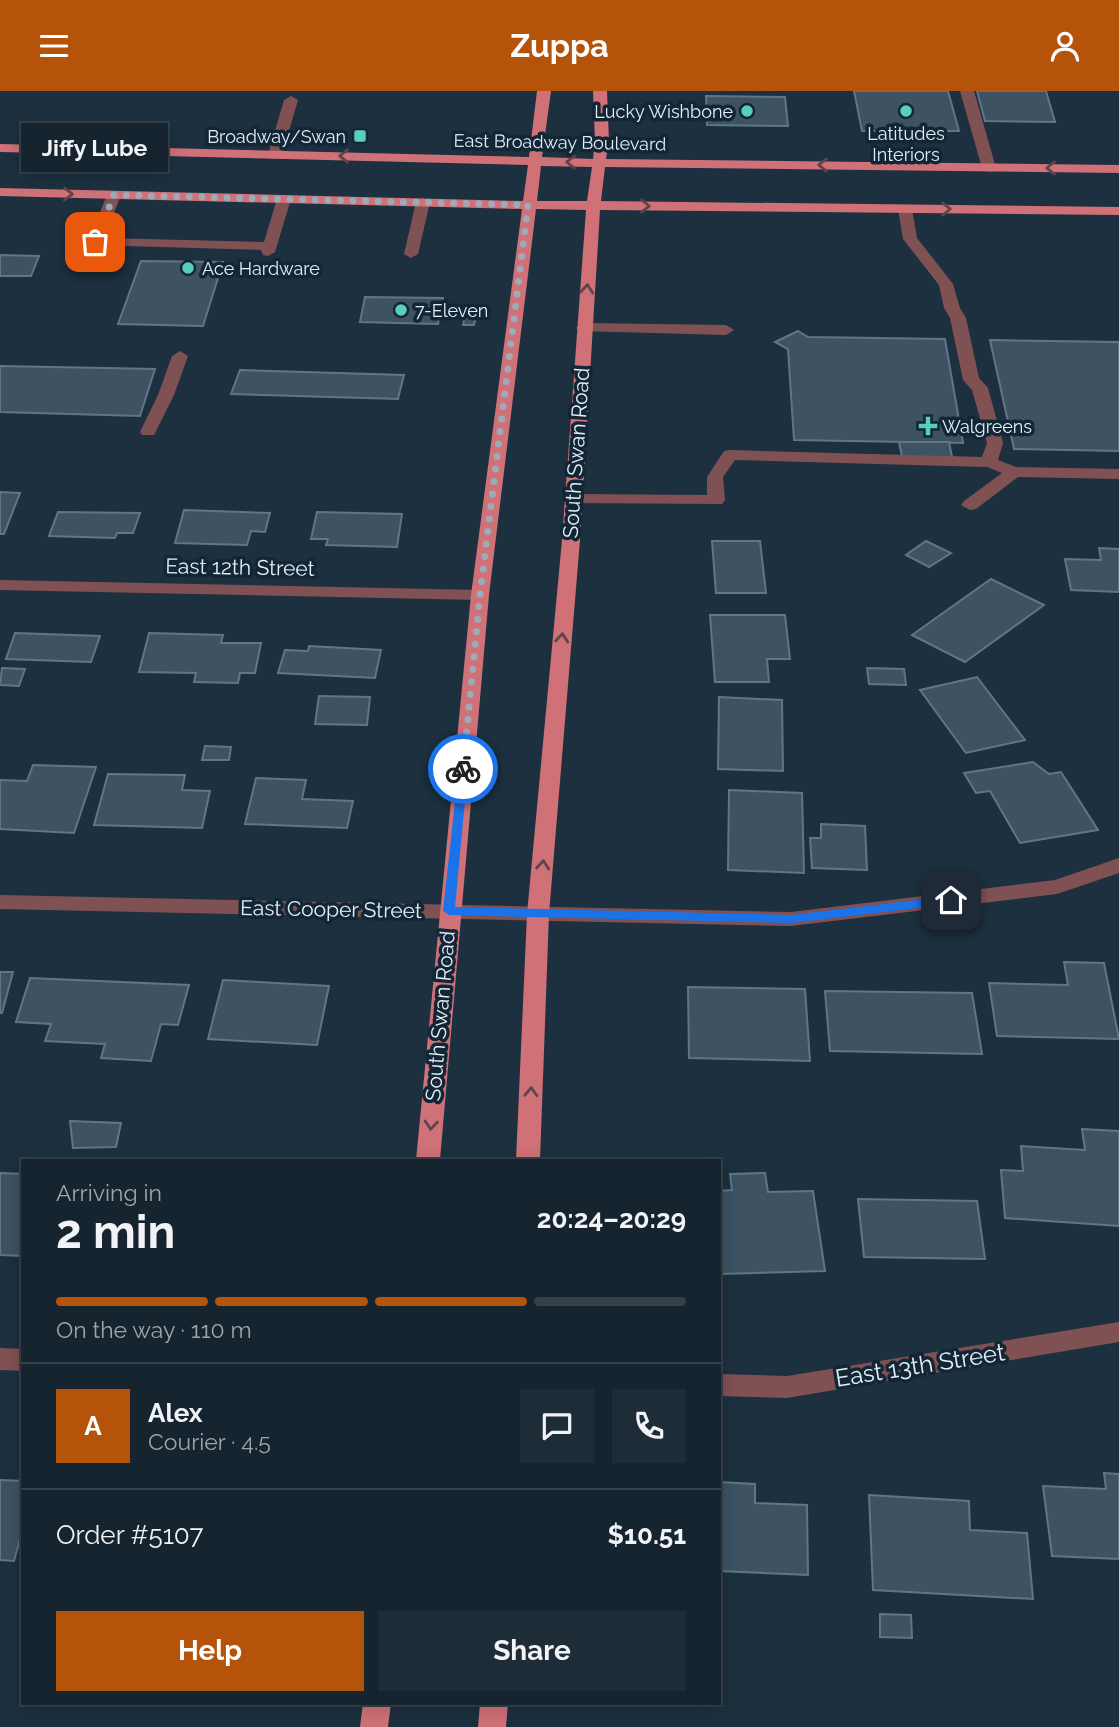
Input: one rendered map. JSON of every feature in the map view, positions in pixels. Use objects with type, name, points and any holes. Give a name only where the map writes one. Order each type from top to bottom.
[{"type":"main road","name":"South Swan Road","points":[[428,1159],[480,595],[544,91]]},
{"type":"main road","name":"South Swan Road","points":[[528,1159],[538,914],[574,499],[593,206],[600,163],[600,91]]},
{"type":"main road","name":"East Broadway Boulevard","points":[[0,148],[600,163],[1119,169]]},
{"type":"main road","points":[[0,192],[528,205],[1119,211]]},
{"type":"main road","points":[[374,1727],[377,1705]]},
{"type":"main road","points":[[492,1727],[494,1705]]},
{"type":"street","points":[[967,91],[989,168]]},
{"type":"street","points":[[275,155],[291,100]]},
{"type":"street","points":[[114,195],[95,242],[268,249],[284,199]]},
{"type":"street","points":[[411,254],[423,202]]},
{"type":"street","points":[[905,209],[910,239],[946,284],[952,308],[958,318],[971,380],[980,388],[995,443],[991,456]]},
{"type":"street","points":[[584,328],[726,330]]},
{"type":"street","points":[[148,432],[166,395],[180,356]]},
{"type":"street","points":[[730,451],[900,449]]},
{"type":"street","points":[[951,450],[991,456],[1014,472],[1119,474]]},
{"type":"street","points":[[730,451],[991,456]]},
{"type":"street","points":[[574,499],[716,500],[715,477],[730,451]]},
{"type":"street","points":[[970,505],[1014,472]]},
{"type":"street","name":"East 12th Street","points":[[0,585],[480,595]]},
{"type":"street","name":"East Cooper Street","points":[[0,902],[791,919],[1058,887],[1119,865]]},
{"type":"street","name":"East 13th Street","points":[[721,1385],[787,1387],[1119,1332]]},
{"type":"street","points":[[0,1359],[21,1360]]},
{"type":"building","name":"Latitudes Interiors","points":[[854,91],[948,91],[959,131],[862,131]]},
{"type":"building","points":[[977,91],[1046,91],[1055,122],[985,121]]},
{"type":"building","name":"Lucky Wishbone","points":[[706,96],[785,97],[788,126],[707,125]]},
{"type":"building","points":[[0,255],[39,256],[31,276],[0,276]]},
{"type":"building","points":[[141,261],[223,262],[203,326],[118,324]]},
{"type":"building","name":"7-Eleven","points":[[365,297],[443,298],[438,324],[360,322]]},
{"type":"building","points":[[466,310],[477,310],[474,325],[463,325]]},
{"type":"building","name":"Walgreens","points":[[798,331],[808,337],[945,339],[963,443],[794,440],[788,349],[775,342]]},
{"type":"building","points":[[990,340],[1119,342],[1119,451],[1014,449]]},
{"type":"building","points":[[0,366],[155,369],[140,416],[0,412]]},
{"type":"building","points":[[240,370],[404,375],[398,399],[231,394]]},
{"type":"building","points":[[899,442],[949,442],[952,457],[902,457]]},
{"type":"building","points":[[0,492],[20,493],[4,534],[0,534]]},
{"type":"building","points":[[184,510],[270,513],[265,532],[251,531],[247,545],[175,543]]},
{"type":"building","points":[[58,512],[140,513],[133,533],[117,533],[115,538],[49,536]]},
{"type":"building","points":[[317,512],[402,514],[397,547],[326,545],[328,539],[311,539]]},
{"type":"building","points":[[712,541],[760,541],[766,593],[716,593]]},
{"type":"building","points":[[926,541],[951,553],[929,567],[906,555]]},
{"type":"building","points":[[1099,548],[1119,549],[1119,592],[1071,590],[1065,559],[1101,560]]},
{"type":"building","points":[[991,579],[1044,605],[965,662],[912,635]]},
{"type":"building","points":[[710,615],[785,615],[790,659],[767,659],[769,682],[715,682]]},
{"type":"building","points":[[15,633],[100,636],[91,662],[6,659]]},
{"type":"building","points":[[149,633],[223,635],[221,643],[261,643],[255,673],[240,673],[238,683],[194,682],[196,673],[139,672]]},
{"type":"building","points":[[309,646],[381,650],[375,678],[278,673],[285,650],[308,651]]},
{"type":"building","points":[[2,668],[25,669],[19,686],[0,685]]},
{"type":"building","points":[[867,668],[904,669],[906,685],[869,684]]},
{"type":"building","points":[[977,677],[1025,740],[966,753],[920,690]]},
{"type":"building","points":[[319,696],[370,697],[367,725],[315,724]]},
{"type":"building","points":[[719,697],[782,700],[783,771],[718,769]]},
{"type":"building","points":[[205,746],[231,747],[229,760],[202,760]]},
{"type":"building","points":[[1033,762],[1049,774],[1061,772],[1098,830],[1020,843],[990,791],[976,793],[964,773]]},
{"type":"building","points":[[33,765],[96,767],[74,833],[0,829],[0,780],[27,781]]},
{"type":"building","points":[[108,774],[185,775],[182,790],[210,791],[202,828],[94,825]]},
{"type":"building","points":[[256,778],[306,780],[302,799],[353,801],[347,828],[245,824]]},
{"type":"building","points":[[729,790],[802,793],[804,873],[728,870]]},
{"type":"building","points":[[821,824],[865,826],[867,870],[812,868],[810,838],[821,838]]},
{"type":"building","points":[[1064,962],[1104,963],[1119,1039],[997,1036],[989,983],[1068,985]]},
{"type":"building","points":[[0,972],[13,972],[2,1013],[0,1013]]},
{"type":"building","points":[[30,978],[189,985],[178,1025],[161,1024],[151,1061],[101,1058],[105,1044],[45,1041],[51,1024],[16,1022]]},
{"type":"building","points":[[223,980],[329,986],[317,1045],[208,1039]]},
{"type":"building","points":[[688,987],[805,989],[810,1061],[689,1058]]},
{"type":"building","points":[[825,991],[972,993],[982,1054],[830,1051]]},
{"type":"building","points":[[70,1121],[121,1123],[116,1147],[73,1148]]},
{"type":"building","points":[[1082,1129],[1119,1131],[1119,1226],[1005,1218],[1001,1170],[1023,1171],[1021,1146],[1085,1150]]},
{"type":"building","points":[[0,1173],[21,1174],[21,1256],[0,1255]]},
{"type":"building","points":[[765,1173],[768,1192],[813,1191],[825,1271],[721,1274],[721,1191],[732,1190],[730,1174]]},
{"type":"building","points":[[858,1199],[977,1201],[985,1259],[864,1257]]},
{"type":"building","points":[[1104,1473],[1119,1474],[1119,1559],[1052,1556],[1043,1486],[1106,1489]]},
{"type":"building","points":[[0,1480],[21,1481],[21,1535],[14,1561],[0,1560]]},
{"type":"building","points":[[721,1482],[755,1484],[755,1503],[807,1505],[808,1575],[721,1571]]},
{"type":"building","points":[[869,1495],[969,1501],[970,1530],[1027,1533],[1033,1599],[873,1590]]},
{"type":"building","points":[[880,1614],[911,1615],[912,1638],[880,1637]]},
{"type":"way so far","points":[[95,242],[114,195],[528,205],[480,595],[463,769]]},
{"type":"place","name":"Lucky Wishbone","points":[[747,111]]},
{"type":"place","name":"Latitudes Interiors","points":[[906,111]]},
{"type":"place","name":"Broadway/Swan","points":[[360,136]]},
{"type":"place","name":"Jiffy Lube","points":[[95,242]]},
{"type":"place","name":"Ace Hardware","points":[[188,268]]},
{"type":"place","name":"7-Eleven","points":[[401,310]]},
{"type":"place","name":"Walgreens","points":[[928,426]]},
{"type":"route","points":[[463,769],[449,911],[791,919],[951,900]]}]
